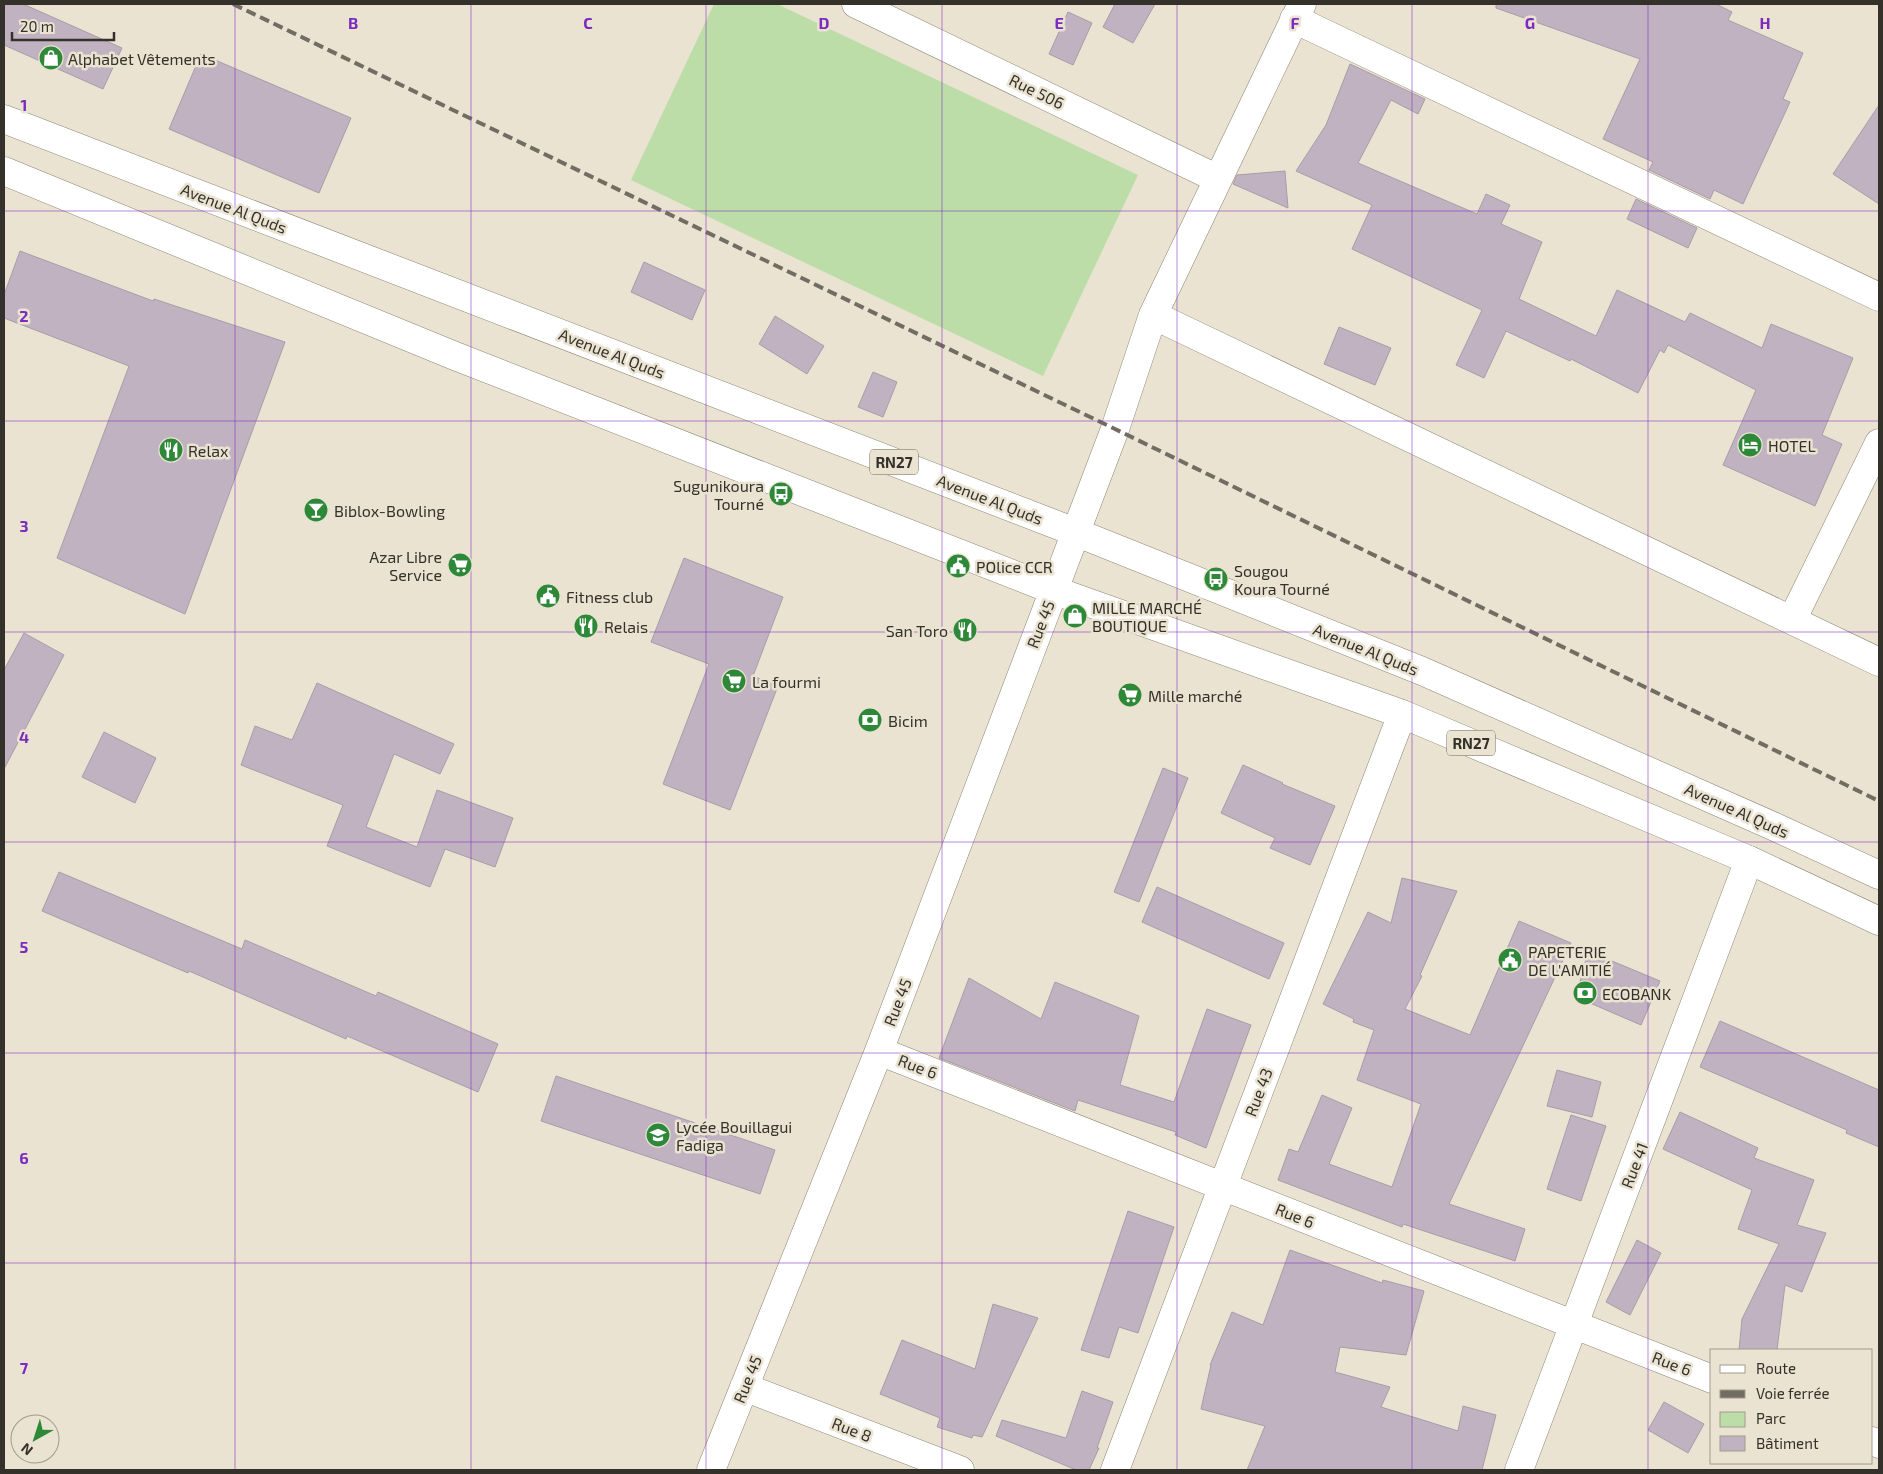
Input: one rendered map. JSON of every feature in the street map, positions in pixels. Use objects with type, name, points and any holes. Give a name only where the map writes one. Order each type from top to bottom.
[{"type":"street","name":"Rue 506","points":[[856,4],[1218,179]]},
{"type":"street","name":"Rue 45","points":[[711,1470],[878,1050],[1115,429],[1153,315],[1298,12]]},
{"type":"street","points":[[1298,12],[1879,297]]},
{"type":"street","name":"Avenue Al Quds","points":[[4,120],[1075,532],[1422,671],[1879,875]]},
{"type":"street","name":"RN27","points":[[4,171],[455,356],[1053,590],[1402,714],[1749,860],[1879,921]]},
{"type":"street","points":[[1153,315],[1879,662]]},
{"type":"street","points":[[1792,620],[1879,443]]},
{"type":"street","name":"Rue 43","points":[[1115,1470],[1402,714]]},
{"type":"street","name":"Rue 41","points":[[1520,1470],[1749,860]]},
{"type":"street","name":"Rue 6","points":[[878,1050],[1710,1378]]},
{"type":"street","name":"Rue 8","points":[[744,1387],[960,1470]]},
{"type":"green space","points":[[714,4],[777,4],[1138,175],[1043,376],[631,180]]},
{"type":"building","points":[[4,4],[23,4],[122,48],[103,89],[4,45]]},
{"type":"building","points":[[1115,4],[1155,4],[1133,43],[1103,27]]},
{"type":"building","points":[[1496,4],[1716,4],[1732,12],[1728,20],[1803,53],[1783,99],[1790,102],[1743,204],[1714,190],[1710,199],[1649,170],[1653,162],[1603,139],[1640,59],[1496,8]]},
{"type":"building","points":[[1068,12],[1092,23],[1073,65],[1049,54]]},
{"type":"building","points":[[201,54],[351,118],[319,193],[169,129]]},
{"type":"building","points":[[1350,64],[1425,99],[1418,114],[1391,100],[1358,163],[1477,214],[1486,194],[1510,205],[1501,224],[1542,242],[1519,299],[1596,336],[1617,290],[1685,322],[1690,313],[1762,348],[1771,324],[1853,358],[1822,435],[1842,444],[1815,506],[1723,465],[1756,390],[1668,345],[1664,353],[1660,350],[1638,393],[1571,359],[1570,361],[1506,331],[1484,378],[1456,365],[1482,310],[1352,249],[1372,205],[1296,171],[1326,125]]},
{"type":"building","points":[[1879,105],[1879,204],[1833,174]]},
{"type":"building","points":[[1285,171],[1288,208],[1233,184],[1237,175]]},
{"type":"building","points":[[1636,199],[1697,228],[1688,248],[1627,219]]},
{"type":"building","name":"Relax","points":[[20,251],[153,301],[154,299],[285,342],[185,614],[57,558],[129,366],[4,318],[4,295]]},
{"type":"building","points":[[644,262],[705,290],[692,320],[631,292]]},
{"type":"building","points":[[775,316],[824,346],[807,374],[759,344]]},
{"type":"building","points":[[1339,327],[1391,348],[1375,385],[1324,364]]},
{"type":"building","points":[[873,372],[897,382],[883,417],[858,407]]},
{"type":"building","name":"La fourmi","points":[[684,558],[783,597],[753,676],[778,686],[730,810],[663,784],[709,664],[651,642]]},
{"type":"building","points":[[24,633],[64,655],[4,769],[4,670]]},
{"type":"building","points":[[317,683],[454,744],[440,774],[394,754],[366,827],[417,847],[437,790],[513,818],[495,867],[445,849],[430,887],[327,846],[343,805],[241,765],[255,726],[292,740]]},
{"type":"building","points":[[104,732],[156,758],[135,803],[82,777]]},
{"type":"building","points":[[1243,765],[1335,806],[1310,865],[1270,848],[1275,838],[1221,813]]},
{"type":"building","points":[[1163,768],[1188,778],[1139,902],[1114,892]]},
{"type":"building","points":[[59,872],[242,949],[245,940],[376,996],[378,992],[498,1044],[478,1092],[347,1036],[346,1039],[189,971],[188,973],[42,911]]},
{"type":"building","points":[[1402,878],[1457,891],[1420,975],[1422,976],[1405,1009],[1470,1035],[1519,921],[1571,943],[1449,1204],[1525,1229],[1515,1261],[1403,1224],[1402,1227],[1278,1180],[1289,1149],[1298,1152],[1322,1095],[1352,1108],[1329,1164],[1392,1187],[1421,1104],[1357,1080],[1374,1030],[1353,1022],[1354,1019],[1323,1004],[1368,912],[1391,923]]},
{"type":"building","points":[[1157,887],[1284,943],[1269,979],[1142,922]]},
{"type":"building","points":[[1588,951],[1660,981],[1641,1025],[1576,997]]},
{"type":"building","points":[[969,978],[1041,1019],[1055,982],[1139,1016],[1120,1085],[1174,1102],[1207,1009],[1251,1025],[1206,1148],[1175,1135],[1176,1132],[1078,1100],[1075,1111],[939,1058]]},
{"type":"building","points":[[1720,1021],[1879,1090],[1879,1147],[1846,1133],[1847,1130],[1700,1067]]},
{"type":"building","points":[[1557,1070],[1601,1082],[1592,1117],[1547,1106]]},
{"type":"building","name":"Lycée Bouillagui Fadiga","points":[[556,1076],[775,1150],[760,1194],[541,1121]]},
{"type":"building","points":[[1680,1112],[1758,1148],[1754,1158],[1814,1180],[1797,1225],[1826,1233],[1802,1292],[1785,1285],[1777,1349],[1739,1349],[1742,1319],[1779,1244],[1738,1229],[1752,1190],[1663,1149]]},
{"type":"building","points":[[1571,1115],[1606,1126],[1581,1201],[1547,1189]]},
{"type":"building","points":[[1128,1211],[1174,1227],[1138,1333],[1119,1327],[1109,1358],[1081,1350]]},
{"type":"building","points":[[1637,1240],[1661,1253],[1630,1315],[1606,1302]]},
{"type":"building","points":[[1290,1250],[1382,1283],[1383,1280],[1424,1291],[1406,1355],[1340,1347],[1335,1372],[1390,1387],[1381,1407],[1458,1431],[1463,1406],[1496,1415],[1482,1470],[1247,1470],[1265,1426],[1201,1409],[1210,1365],[1232,1312],[1263,1325]]},
{"type":"building","points":[[993,1304],[1038,1318],[982,1437],[973,1435],[972,1438],[937,1427],[940,1418],[880,1394],[902,1340],[975,1369]]},
{"type":"building","points":[[1082,1391],[1113,1402],[1097,1448],[1099,1448],[1089,1470],[1076,1470],[996,1436],[1002,1420],[1066,1438]]},
{"type":"building","points":[[1664,1402],[1704,1424],[1688,1453],[1648,1430]]},
{"type":"railway","points":[[233,4],[1115,429],[1879,801]]},
{"type":"place","name":"Alphabet Vêtements","points":[[51,58]]},
{"type":"place","name":"HOTEL","points":[[1750,445]]},
{"type":"place","name":"Relax","points":[[171,450]]},
{"type":"place","name":"Sugunikoura Tourné","points":[[781,494]]},
{"type":"place","name":"Biblox-Bowling","points":[[316,510]]},
{"type":"place","name":"Azar Libre Service","points":[[460,565]]},
{"type":"place","name":"POlice CCR","points":[[958,566]]},
{"type":"place","name":"Sougou Koura Tourné","points":[[1216,579]]},
{"type":"place","name":"Fitness club","points":[[548,596]]},
{"type":"place","name":"MILLE MARCHÉ BOUTIQUE","points":[[1075,616]]},
{"type":"place","name":"Relais","points":[[586,626]]},
{"type":"place","name":"San Toro","points":[[965,630]]},
{"type":"place","name":"La fourmi","points":[[734,681]]},
{"type":"place","name":"Mille marché","points":[[1130,695]]},
{"type":"place","name":"Bicim","points":[[870,720]]},
{"type":"place","name":"PAPETERIE DE L'AMITIÉ","points":[[1510,960]]},
{"type":"place","name":"ECOBANK","points":[[1585,993]]},
{"type":"place","name":"Lycée Bouillagui Fadiga","points":[[658,1135]]}]
